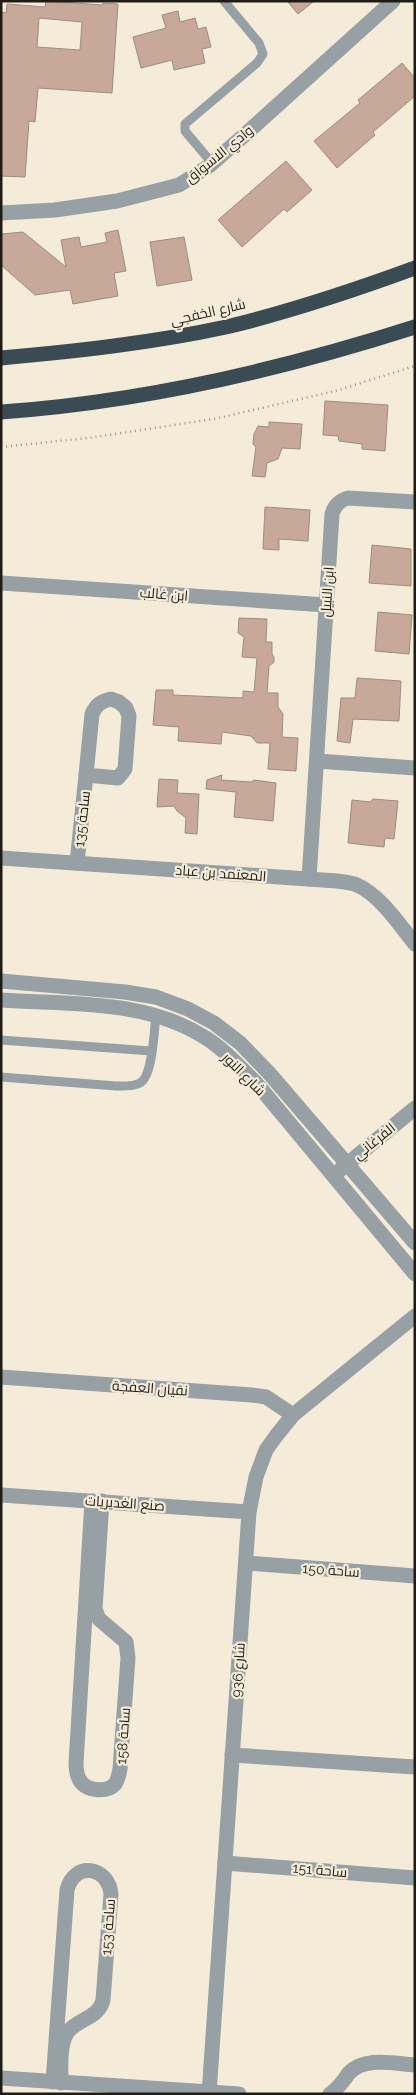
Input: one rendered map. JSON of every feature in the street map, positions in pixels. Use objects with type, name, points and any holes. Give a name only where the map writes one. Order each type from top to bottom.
[{"type":"highway","name":"شارع الخفجي","points":[[1,358],[146,342],[228,326],[318,300],[415,268]]},
{"type":"highway","points":[[1,412],[50,408],[153,394],[332,352],[415,327]]},
{"type":"street","name":"وادي الاسواق","points":[[1,213],[55,210],[117,201],[179,186],[212,163],[393,1]]},
{"type":"street","name":"ابن النبيل","points":[[309,879],[332,514],[335,506],[340,501],[348,498],[415,502]]},
{"type":"street","name":"ابن غالب","points":[[1,583],[326,604]]},
{"type":"street","name":"ساحة 135","points":[[77,863],[92,714],[96,706],[102,701],[111,699],[119,702],[126,708],[129,716],[126,769],[118,778],[86,775]]},
{"type":"street","points":[[317,761],[415,768]]},
{"type":"street","name":"المعتمد بن عباد","points":[[1,858],[309,879],[355,884],[368,891],[379,901],[415,944]]},
{"type":"street","name":"شارع النور","points":[[1,981],[126,992],[156,997],[188,1009],[214,1023],[240,1043],[269,1073],[415,1243]]},
{"type":"street","name":"شارع النور","points":[[1,1000],[122,1007],[156,1014],[206,1038],[228,1055],[257,1084],[415,1274]]},
{"type":"street","name":"الفرغاني","points":[[333,1176],[346,1163],[415,1108]]},
{"type":"street","name":"شارع 936","points":[[209,2093],[249,1512],[256,1477],[266,1450],[293,1415],[415,1316]]},
{"type":"street","name":"نقيان العفجة","points":[[1,1377],[252,1395],[266,1397],[293,1415]]},
{"type":"street","name":"صنع الغديريات","points":[[1,1495],[249,1512]]},
{"type":"street","name":"ساحة 158","points":[[97,1501],[95,1608],[99,1619],[126,1642],[128,1658],[120,1769],[114,1784],[108,1789],[99,1790],[88,1788],[81,1783],[77,1774],[83,1644],[97,1501]]},
{"type":"street","name":"ساحة 150","points":[[246,1563],[415,1576]]},
{"type":"street","points":[[83,1644],[92,1636],[108,1628]]},
{"type":"street","points":[[232,1755],[415,1768]]},
{"type":"street","name":"ساحة 151","points":[[225,1863],[415,1878]]},
{"type":"street","name":"ساحة 153","points":[[85,1870],[95,1871],[108,1881],[111,1894],[103,2000],[98,2010],[71,2028],[64,2039],[57,2083],[58,2004],[69,1882],[75,1875],[85,1870]]},
{"type":"street","points":[[58,2004],[79,2022]]},
{"type":"street","points":[[330,2094],[346,2088],[350,2073],[358,2066],[369,2063],[415,2065]]},
{"type":"street","points":[[1,2078],[239,2094]]},
{"type":"lane","points":[[212,163],[185,131],[185,124],[257,63],[263,54],[259,43],[224,1]]},
{"type":"lane","points":[[1,1077],[131,1086],[141,1082],[147,1077],[156,1014]]},
{"type":"lane","points":[[1,1040],[151,1050]]},
{"type":"path","points":[[1,447],[88,438],[214,419],[335,390],[415,366]]},
{"type":"building","points":[[46,1],[103,5],[103,3],[118,4],[112,93],[38,88],[35,122],[29,121],[25,177],[1,176],[1,12],[6,13],[7,4],[45,7]],"holes":[[[39,18],[82,22],[80,50],[37,47]]]},
{"type":"building","points":[[287,1],[314,1],[298,14]]},
{"type":"building","points":[[178,11],[180,22],[195,18],[198,29],[206,27],[211,47],[202,49],[205,63],[174,70],[172,60],[141,68],[133,37],[166,28],[162,15]]},
{"type":"building","points":[[402,63],[415,78],[415,96],[373,132],[375,135],[337,168],[314,141],[360,103],[358,100]]},
{"type":"building","points":[[286,161],[312,190],[287,212],[284,209],[242,247],[218,220]]},
{"type":"building","points":[[118,230],[126,271],[114,273],[118,296],[73,304],[70,290],[35,295],[1,265],[1,234],[23,232],[66,267],[61,240],[79,237],[81,247],[107,242],[105,233]]},
{"type":"building","points":[[184,237],[192,280],[157,286],[150,242]]},
{"type":"building","points":[[325,401],[388,405],[385,451],[362,449],[362,444],[339,441],[338,436],[323,435]]},
{"type":"building","points":[[269,422],[302,424],[300,449],[282,448],[278,459],[267,463],[265,477],[252,476],[256,447],[253,444],[254,434],[258,426],[269,427]]},
{"type":"building","points":[[265,507],[310,510],[308,541],[279,539],[279,550],[263,549]]},
{"type":"building","points":[[372,545],[411,549],[411,586],[369,583]]},
{"type":"building","points":[[378,612],[412,615],[409,654],[375,651]]},
{"type":"building","points":[[239,618],[267,619],[266,642],[272,642],[274,662],[269,666],[267,693],[278,693],[278,707],[283,714],[282,737],[298,738],[296,771],[268,769],[270,743],[257,743],[251,736],[222,732],[221,744],[178,741],[179,727],[153,725],[156,690],[173,690],[173,695],[243,698],[243,691],[254,692],[257,658],[242,657],[244,637],[238,633]]},
{"type":"building","points":[[357,678],[401,681],[399,721],[353,719],[350,743],[337,741],[341,698],[355,698]]},
{"type":"building","points":[[222,775],[221,780],[251,782],[254,780],[276,783],[273,821],[234,817],[236,792],[206,789],[207,780]]},
{"type":"building","points":[[159,779],[178,780],[177,793],[199,794],[197,834],[185,833],[186,818],[174,806],[157,807]]},
{"type":"building","points":[[373,799],[398,801],[394,839],[385,838],[384,847],[348,843],[352,800],[370,802]]}]
